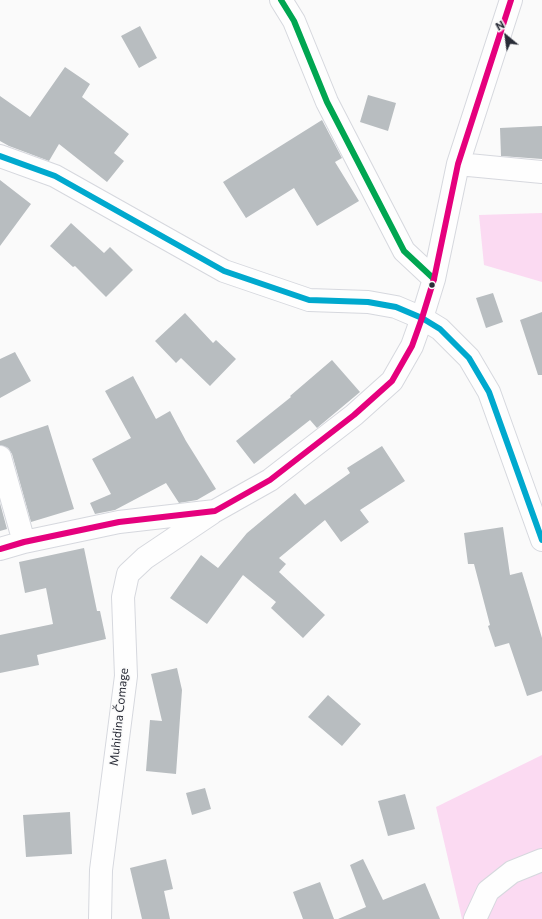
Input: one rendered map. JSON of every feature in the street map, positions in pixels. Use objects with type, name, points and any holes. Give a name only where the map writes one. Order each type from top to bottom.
[{"type":"street","points":[[281,0],[294,21],[327,102],[404,251],[434,279]]},
{"type":"street","name":"Muhidina Čomage","points":[[100,919],[101,870],[126,676],[123,597],[128,574],[144,558],[215,511],[270,480],[354,415],[392,381],[412,346],[422,318],[434,279],[458,164],[511,0]]},
{"type":"street","points":[[0,156],[55,176],[224,272],[310,300],[396,307],[422,318],[440,329],[469,358],[489,392],[542,540]]},
{"type":"street","points":[[458,164],[542,172]]},
{"type":"street","points":[[0,457],[24,542]]},
{"type":"street","points":[[0,550],[24,542],[119,522],[215,511]]},
{"type":"street","points":[[475,919],[488,891],[512,872],[542,860]]},
{"type":"shaded area","points":[[542,213],[542,282],[484,265],[479,215]]},
{"type":"shaded area","points":[[542,755],[542,919],[462,919],[436,807]]},
{"type":"building","points":[[140,26],[157,58],[139,68],[121,36]]},
{"type":"building","points":[[65,67],[90,84],[82,97],[129,134],[114,153],[124,161],[107,182],[59,144],[49,161],[9,146],[0,141],[0,96],[30,117]]},
{"type":"building","points":[[368,95],[396,103],[388,131],[360,122]]},
{"type":"building","points":[[322,120],[342,158],[335,162],[359,201],[317,226],[294,188],[246,218],[223,182]]},
{"type":"building","points":[[542,126],[542,159],[501,156],[500,128]]},
{"type":"building","points":[[0,180],[31,204],[0,246]]},
{"type":"building","points":[[71,223],[104,253],[110,247],[133,270],[106,297],[75,266],[73,267],[50,246]]},
{"type":"building","points":[[493,293],[503,322],[486,328],[476,298]]},
{"type":"building","points":[[542,312],[542,375],[538,375],[520,320]]},
{"type":"building","points":[[185,313],[213,343],[216,340],[236,359],[210,386],[181,358],[176,363],[155,341]]},
{"type":"building","points":[[15,352],[31,381],[0,398],[0,359]]},
{"type":"building","points":[[332,360],[360,392],[317,428],[310,420],[254,464],[236,441],[291,397],[290,396]]},
{"type":"building","points":[[133,376],[156,419],[170,411],[186,441],[216,489],[197,500],[179,503],[166,483],[115,510],[95,514],[90,503],[111,494],[92,459],[131,438],[105,391]]},
{"type":"building","points":[[48,425],[74,509],[31,522],[12,454],[8,448],[0,445],[0,441]]},
{"type":"building","points":[[382,446],[405,481],[360,510],[369,522],[341,542],[325,520],[279,558],[286,564],[279,572],[325,615],[303,638],[271,608],[276,602],[243,575],[207,624],[170,598],[201,555],[218,568],[247,533],[295,493],[305,505],[350,473],[347,468]]},
{"type":"building","points":[[0,503],[7,529],[0,531]]},
{"type":"building","points":[[503,527],[510,575],[522,572],[542,638],[542,691],[527,696],[509,643],[495,647],[488,626],[490,625],[474,564],[468,564],[464,533]]},
{"type":"building","points":[[84,548],[97,611],[100,611],[106,639],[37,655],[39,665],[0,673],[0,635],[53,624],[46,588],[25,593],[19,562]]},
{"type":"building","points":[[177,668],[182,690],[176,774],[146,771],[150,720],[162,721],[151,674]]},
{"type":"building","points":[[328,695],[361,724],[342,746],[308,717]]},
{"type":"building","points":[[205,788],[211,809],[192,815],[186,793]]},
{"type":"building","points":[[405,794],[415,829],[388,836],[378,801]]},
{"type":"building","points":[[70,812],[72,854],[26,857],[23,815]]},
{"type":"building","points":[[166,859],[173,889],[164,891],[170,919],[142,919],[130,868]]},
{"type":"building","points":[[363,859],[383,900],[425,883],[440,919],[338,919],[366,907],[350,865]]},
{"type":"building","points":[[320,882],[334,919],[303,919],[293,892]]},
{"type":"transit line","points":[[281,0],[294,21],[327,102],[404,251],[434,279]]},
{"type":"transit line","points":[[0,549],[24,542],[119,522],[215,511],[270,480],[354,415],[392,381],[412,346],[422,318],[434,279],[458,164],[511,0]]},
{"type":"transit line","points":[[0,156],[55,176],[224,271],[309,300],[368,302],[396,307],[422,318],[440,329],[469,358],[489,392],[542,540]]}]
